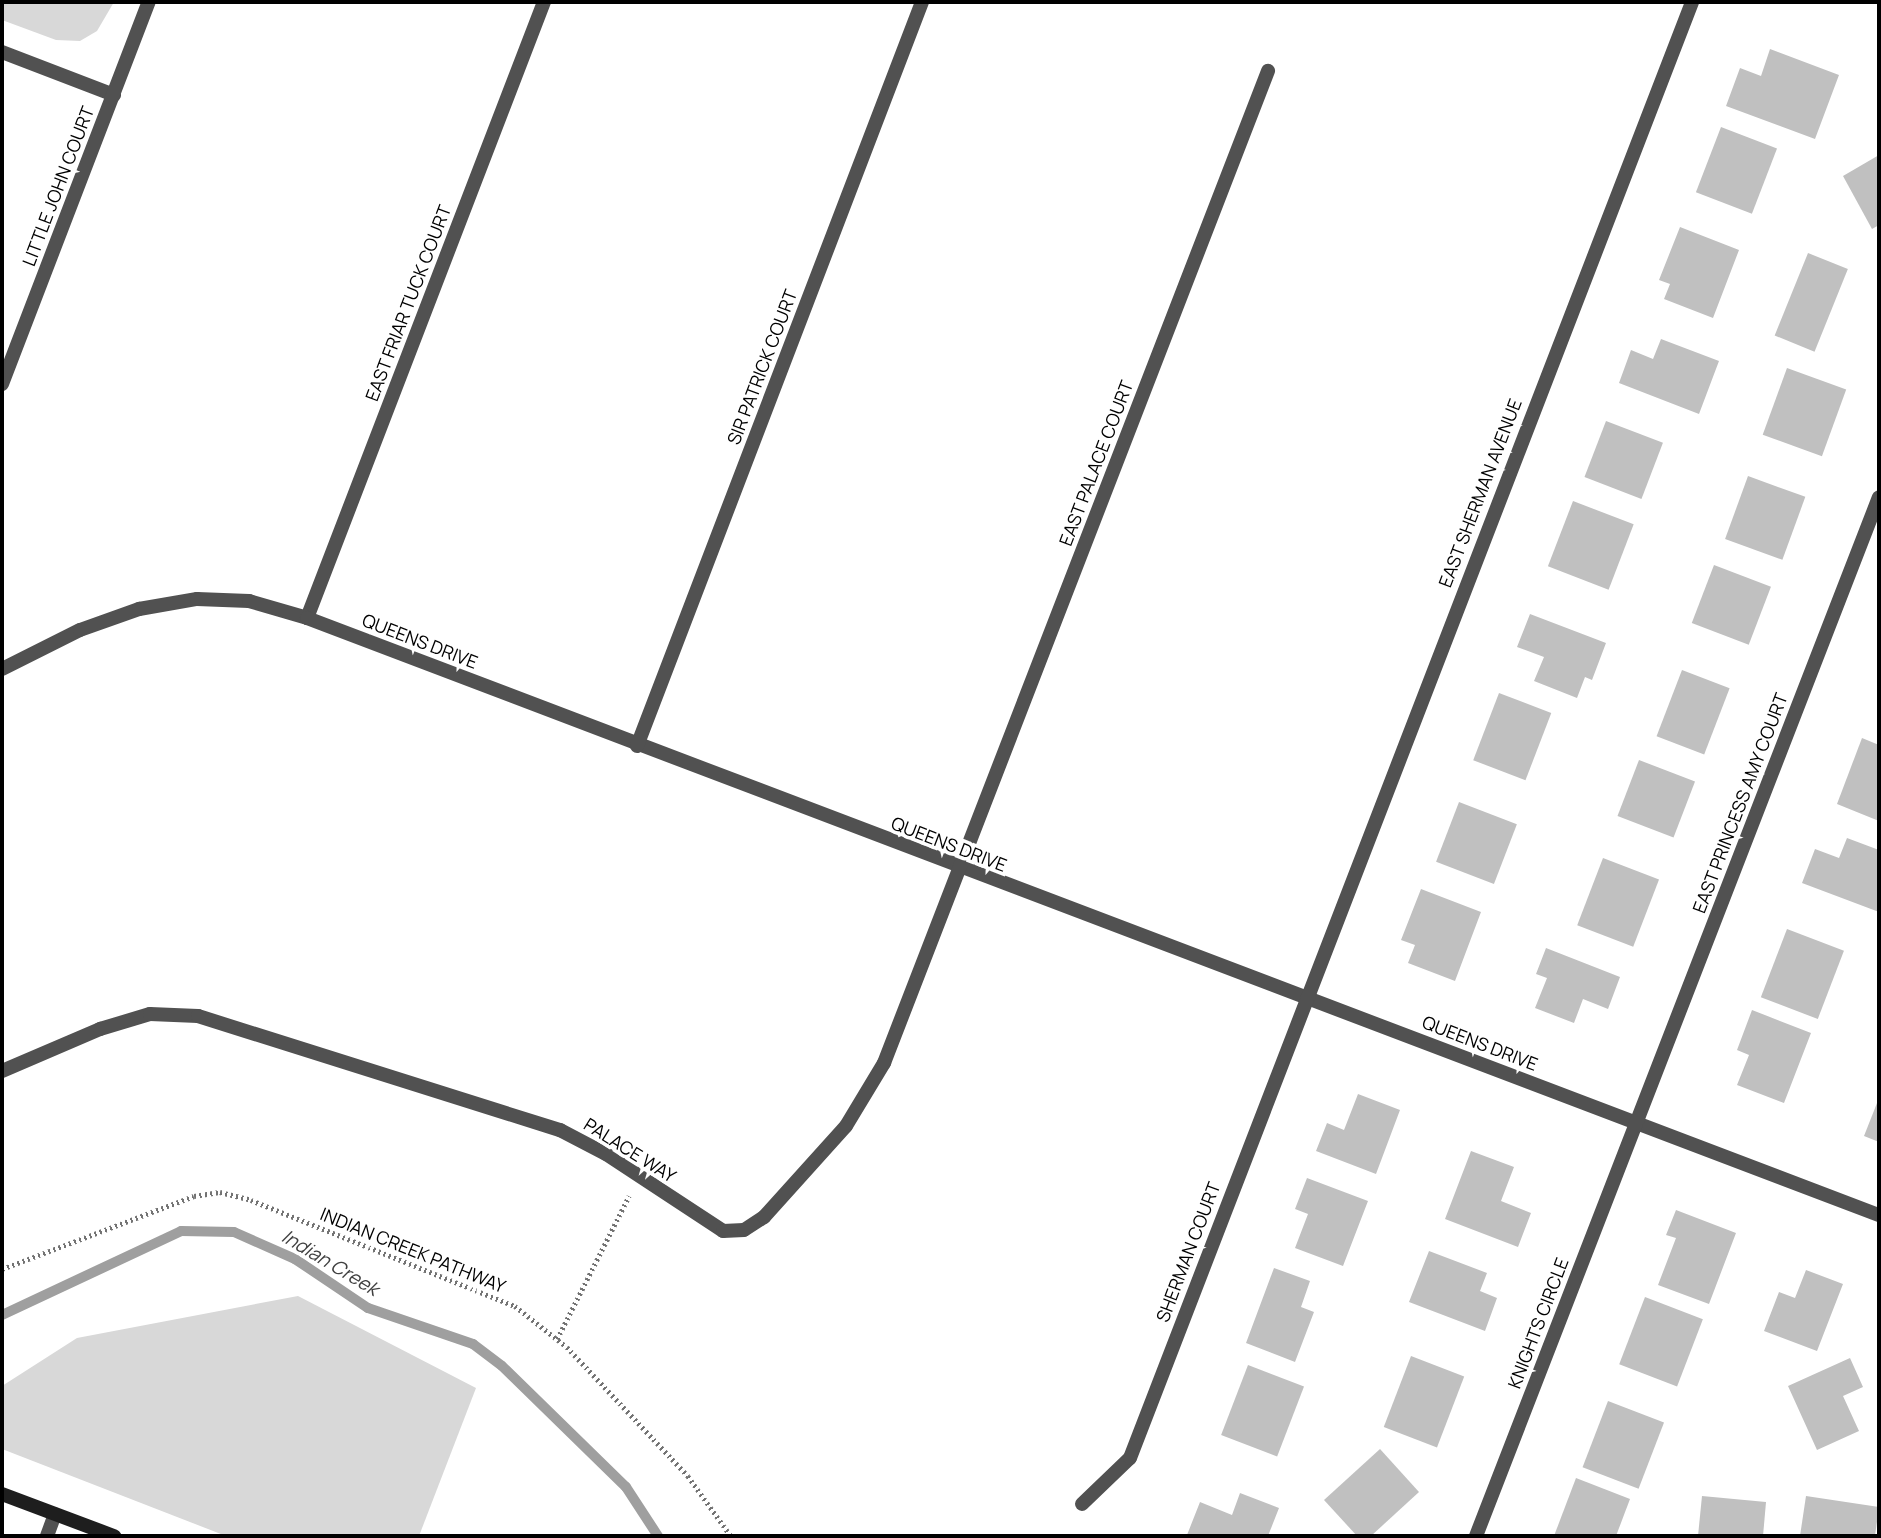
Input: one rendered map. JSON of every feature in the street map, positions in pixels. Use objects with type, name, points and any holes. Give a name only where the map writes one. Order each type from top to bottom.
[{"type":"main road","points":[[2,1494],[114,1536]]},
{"type":"street","name":"LITTLE JOHN COURT","points":[[2,384],[149,2]]},
{"type":"street","name":"EAST FRIAR TUCK COURT","points":[[307,618],[544,2]]},
{"type":"street","name":"SIR PATRICK COURT","points":[[637,746],[922,2]]},
{"type":"street","name":"EAST SHERMAN AVENUE","points":[[1305,998],[1692,2]]},
{"type":"street","points":[[2,52],[114,95]]},
{"type":"street","name":"EAST PALACE COURT","points":[[961,869],[1268,71]]},
{"type":"street","name":"EAST PRINCESS AMY COURT","points":[[1636,1123],[1879,497]]},
{"type":"street","name":"QUEENS DRIVE","points":[[3,665],[127,613],[197,599],[249,601],[307,618],[637,746],[1879,1215]]},
{"type":"street","name":"PALACE WAY","points":[[2,1070],[100,1029],[149,1014],[198,1016],[560,1130],[639,1176],[723,1231],[744,1230],[780,1202],[846,1126],[878,1074],[961,869]]},
{"type":"street","name":"SHERMAN COURT","points":[[1082,1504],[1130,1458],[1305,998]]},
{"type":"street","name":"KNIGHTS CIRCLE","points":[[1476,1536],[1636,1123]]},
{"type":"street","points":[[47,1536],[55,1514]]},
{"type":"path","points":[[557,1339],[639,1176]]},
{"type":"path","name":"INDIAN CREEK PATHWAY","points":[[2,1269],[194,1196],[220,1192],[251,1200],[515,1306],[557,1339],[688,1476],[732,1536]]},
{"type":"shaded area","points":[[2,2],[114,2],[97,31],[80,41],[56,40],[2,20]]},
{"type":"shaded area","points":[[298,1296],[476,1388],[419,1536],[226,1536],[2,1449],[2,1386],[77,1338]]},
{"type":"building","points":[[1770,49],[1839,75],[1815,139],[1726,106],[1740,68],[1761,76]]},
{"type":"building","points":[[1721,127],[1777,149],[1752,214],[1696,192]]},
{"type":"building","points":[[1879,155],[1879,225],[1872,229],[1843,176]]},
{"type":"building","points":[[1680,227],[1739,250],[1713,318],[1664,299],[1670,284],[1659,280]]},
{"type":"building","points":[[1808,253],[1848,269],[1815,352],[1775,336]]},
{"type":"building","points":[[1661,339],[1719,361],[1699,414],[1619,383],[1631,350],[1653,359]]},
{"type":"building","points":[[1787,368],[1846,390],[1822,456],[1763,435]]},
{"type":"building","points":[[1606,421],[1663,443],[1641,499],[1584,477]]},
{"type":"building","points":[[1748,476],[1805,497],[1782,560],[1725,539]]},
{"type":"building","points":[[1573,501],[1634,524],[1609,590],[1548,566]]},
{"type":"building","points":[[1714,565],[1771,587],[1749,645],[1692,623]]},
{"type":"building","points":[[1530,614],[1606,643],[1592,680],[1585,677],[1577,698],[1534,681],[1544,657],[1517,647]]},
{"type":"building","points":[[1682,670],[1730,688],[1704,755],[1657,736]]},
{"type":"building","points":[[1499,693],[1551,713],[1525,780],[1473,760]]},
{"type":"building","points":[[1862,738],[1879,745],[1879,821],[1837,804]]},
{"type":"building","points":[[1639,760],[1695,782],[1674,838],[1617,816]]},
{"type":"building","points":[[1459,802],[1517,824],[1494,884],[1436,862]]},
{"type":"building","points":[[1847,838],[1879,850],[1879,912],[1802,883],[1815,849],[1839,858]]},
{"type":"building","points":[[1603,858],[1659,880],[1633,947],[1577,925]]},
{"type":"building","points":[[1421,889],[1481,912],[1455,981],[1408,963],[1415,945],[1401,940]]},
{"type":"building","points":[[1787,929],[1844,951],[1818,1019],[1761,997]]},
{"type":"building","points":[[1546,948],[1620,977],[1608,1009],[1583,999],[1574,1023],[1535,1008],[1547,978],[1536,974]]},
{"type":"building","points":[[1752,1010],[1811,1033],[1784,1103],[1737,1085],[1749,1055],[1737,1050]]},
{"type":"building","points":[[1358,1094],[1400,1110],[1376,1174],[1316,1151],[1327,1123],[1344,1130]]},
{"type":"building","points":[[1879,1098],[1879,1142],[1864,1136]]},
{"type":"building","points":[[1471,1151],[1514,1167],[1501,1201],[1531,1213],[1518,1247],[1445,1219]]},
{"type":"building","points":[[1307,1178],[1368,1201],[1343,1266],[1295,1248],[1308,1214],[1295,1209]]},
{"type":"building","points":[[1676,1210],[1736,1233],[1709,1304],[1658,1285],[1676,1238],[1666,1235]]},
{"type":"building","points":[[1429,1251],[1487,1273],[1480,1291],[1497,1298],[1485,1331],[1409,1302]]},
{"type":"building","points":[[1274,1268],[1310,1281],[1301,1307],[1314,1312],[1295,1362],[1246,1343]]},
{"type":"building","points":[[1806,1270],[1843,1284],[1817,1351],[1764,1331],[1779,1292],[1795,1298]]},
{"type":"building","points":[[1645,1297],[1703,1319],[1677,1386],[1619,1364]]},
{"type":"building","points":[[1411,1356],[1464,1376],[1437,1447],[1384,1427]]},
{"type":"building","points":[[1850,1358],[1863,1387],[1843,1396],[1859,1431],[1817,1450],[1788,1386]]},
{"type":"building","points":[[1248,1365],[1304,1387],[1277,1457],[1221,1435]]},
{"type":"building","points":[[1608,1401],[1664,1423],[1639,1489],[1583,1467]]},
{"type":"building","points":[[1380,1449],[1419,1492],[1371,1536],[1357,1536],[1324,1500]]},
{"type":"building","points":[[1576,1478],[1630,1499],[1616,1536],[1554,1536]]},
{"type":"building","points":[[1240,1493],[1279,1508],[1268,1536],[1187,1535],[1200,1502],[1232,1515]]},
{"type":"building","points":[[1702,1496],[1766,1502],[1763,1536],[1698,1536]]},
{"type":"building","points":[[1806,1496],[1879,1507],[1875,1536],[1800,1536]]},
{"type":"waterway","name":"Indian Creek","points":[[2,1315],[181,1231],[234,1232],[295,1259],[368,1308],[473,1344],[502,1366],[626,1487],[658,1536]]}]
